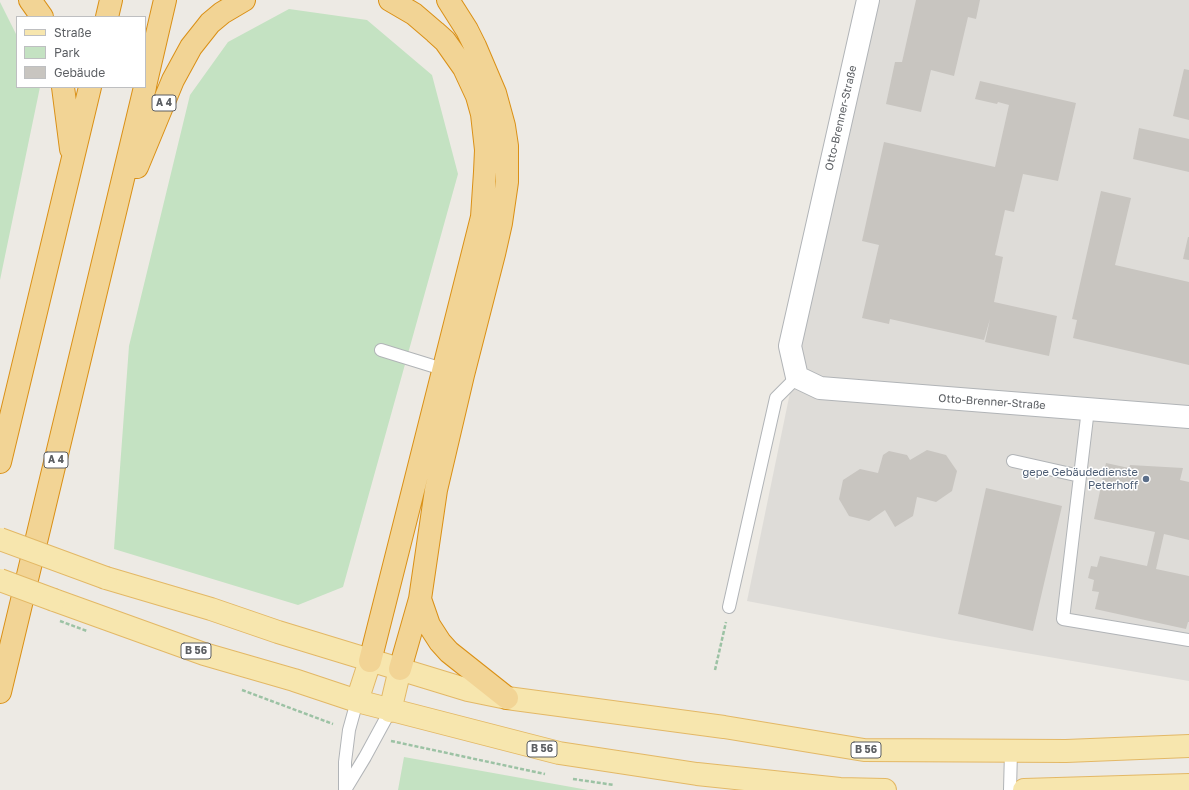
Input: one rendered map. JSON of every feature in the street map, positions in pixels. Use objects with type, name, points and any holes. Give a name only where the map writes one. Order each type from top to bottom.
[{"type":"highway","points":[[30,0],[41,16]]},
{"type":"highway","points":[[107,16],[111,0]]},
{"type":"highway","name":"A 4","points":[[146,83],[165,0]]},
{"type":"highway","name":"A 4","points":[[112,227],[173,80],[191,47],[210,23],[222,13],[244,0]]},
{"type":"highway","points":[[390,0],[414,14],[445,41],[464,68],[477,96],[482,114],[486,150],[482,217],[454,372],[420,599],[400,669]]},
{"type":"highway","points":[[370,660],[454,372],[501,223],[507,182],[507,146],[500,109],[490,77],[467,30],[448,0]]},
{"type":"highway","points":[[63,88],[73,161]]},
{"type":"highway","points":[[0,462],[90,88]]},
{"type":"highway","name":"A 4","points":[[0,692],[145,88]]},
{"type":"highway","points":[[420,599],[429,624],[440,642],[449,652],[507,698]]},
{"type":"main road","name":"B 56","points":[[0,539],[106,578],[211,609],[468,690],[507,698],[724,727],[864,750],[1073,751],[1189,746]]},
{"type":"main road","name":"B 56","points":[[0,580],[204,654],[390,711],[559,753],[697,774],[840,789],[885,790]]},
{"type":"main road","points":[[357,701],[370,660]]},
{"type":"main road","points":[[390,711],[400,669]]},
{"type":"main road","points":[[1024,790],[1189,785]]},
{"type":"street","name":"Otto-Brenner-Straße","points":[[868,0],[790,346],[798,377],[820,388],[1189,417]]},
{"type":"lane","points":[[381,350],[454,372]]},
{"type":"lane","points":[[729,607],[776,398],[798,377]]},
{"type":"lane","points":[[1088,409],[1064,619],[1189,640]]},
{"type":"lane","points":[[1013,461],[1080,476]]},
{"type":"lane","points":[[357,701],[349,730],[345,762],[345,790],[369,751],[390,711]]},
{"type":"lane","points":[[1010,790],[1011,751]]},
{"type":"path","points":[[714,670],[729,607]]},
{"type":"shaded area","points":[[871,0],[1189,0],[1189,681],[950,640],[747,601]]},
{"type":"green space","points":[[0,2],[16,34],[16,88],[40,88],[0,280]]},
{"type":"green space","points":[[289,9],[367,20],[432,75],[458,174],[343,587],[298,605],[114,549],[129,346],[190,95],[228,42]]},
{"type":"green space","points":[[404,757],[588,790],[398,790]]},
{"type":"building","points":[[916,0],[980,0],[976,19],[968,17],[954,76],[931,70],[921,112],[886,104],[895,62],[902,62]]},
{"type":"building","points":[[1184,69],[1189,70],[1189,120],[1173,116]]},
{"type":"building","points":[[980,81],[1076,103],[1058,181],[1023,174],[1014,212],[1005,210],[995,255],[1003,257],[994,302],[1057,316],[1049,356],[985,342],[990,319],[984,340],[890,319],[889,324],[862,318],[879,245],[862,241],[884,142],[995,167],[1009,105],[975,99]]},
{"type":"building","points":[[1139,128],[1189,139],[1189,172],[1133,159]]},
{"type":"building","points":[[1101,191],[1131,198],[1115,265],[1189,282],[1189,365],[1073,338],[1077,320],[1072,319]]},
{"type":"building","points":[[1189,237],[1189,260],[1183,259]]},
{"type":"building","points":[[927,450],[946,455],[957,471],[952,491],[936,502],[917,497],[913,516],[895,527],[885,510],[869,521],[849,516],[839,499],[843,480],[860,469],[878,473],[883,455],[889,451],[907,455],[910,460]]},
{"type":"building","points":[[1106,463],[1129,468],[1130,465],[1183,468],[1180,480],[1189,482],[1189,540],[1164,534],[1156,569],[1189,576],[1189,622],[1186,629],[1095,609],[1099,592],[1092,591],[1094,580],[1088,578],[1091,566],[1097,567],[1100,556],[1147,566],[1155,532],[1094,519]]},
{"type":"building","points":[[986,488],[1062,506],[1033,631],[958,614]]},
{"type":"place","name":"gepe Gebäudedienste Peterhoff","points":[[1146,479]]}]
